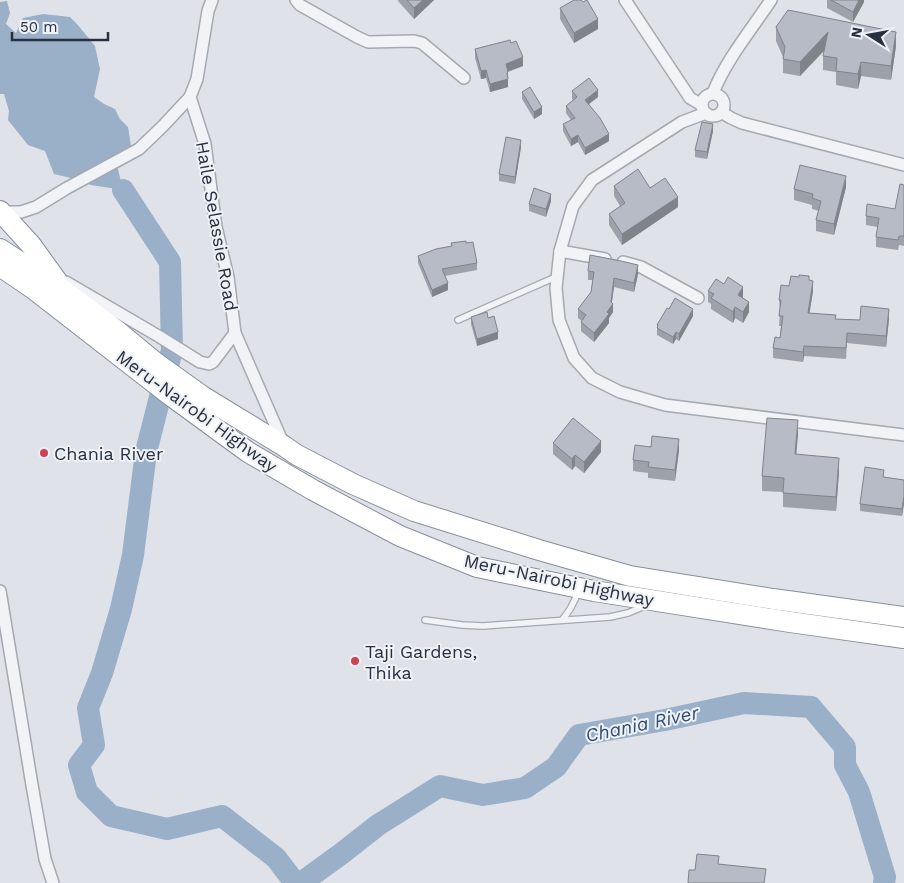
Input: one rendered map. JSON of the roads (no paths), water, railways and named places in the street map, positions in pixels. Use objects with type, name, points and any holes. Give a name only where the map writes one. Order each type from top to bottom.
[{"type":"highway","points":[[1,212],[31,245],[63,290]]},
{"type":"highway","name":"Meru-Nairobi Highway","points":[[0,249],[63,290],[116,330],[170,395],[198,404],[284,446],[297,456],[353,484],[414,511],[538,550],[630,576],[773,599],[904,617]]},
{"type":"highway","name":"Meru-Nairobi Highway","points":[[0,266],[149,368]]},
{"type":"highway","points":[[0,277],[35,290]]},
{"type":"highway","name":"Meru-Nairobi Highway","points":[[198,404],[248,452],[313,490],[400,536],[477,566],[579,588],[790,622],[904,638]]},
{"type":"street","points":[[1,212],[21,212],[36,208],[67,188],[139,149],[164,126],[190,97],[196,79],[208,11],[212,0]]},
{"type":"street","points":[[296,0],[308,10],[357,38],[368,42],[414,41],[422,43],[464,78]]},
{"type":"street","points":[[625,0],[690,98],[714,116],[722,112],[724,104],[723,100],[713,93]]},
{"type":"street","points":[[704,109],[705,97],[713,93],[726,66],[771,0]]},
{"type":"street","name":"Haile Selassie Road","points":[[190,97],[205,144],[216,227],[228,278],[235,333],[284,446]]},
{"type":"street","points":[[704,109],[592,180],[573,206],[560,251],[556,288],[558,320],[574,358],[592,378],[620,392],[665,405],[904,435]]},
{"type":"street","points":[[722,112],[742,122],[904,165]]},
{"type":"street","points":[[560,251],[641,267],[698,298]]},
{"type":"street","points":[[51,273],[160,337],[195,360],[204,363],[209,364],[213,362],[235,333]]},
{"type":"street","points":[[0,591],[35,803],[53,883]]},
{"type":"lane","points":[[458,320],[558,276]]},
{"type":"lane","points":[[562,620],[574,604],[579,588]]},
{"type":"lane","points":[[425,620],[484,626],[610,617],[628,614],[657,601]]},
{"type":"water","points":[[7,1],[10,13],[6,24],[16,33],[23,18],[43,14],[70,17],[95,46],[100,69],[94,97],[115,109],[120,119],[128,127],[132,152],[117,165],[123,190],[91,185],[54,174],[45,151],[28,145],[8,120],[9,111],[4,94],[0,94],[0,2]]},
{"type":"waterway","name":"Chania River","points":[[123,190],[170,262],[172,350],[146,452],[133,555],[121,609],[102,673],[88,708],[94,745],[79,765],[87,792],[111,816],[167,829],[222,816],[276,858],[295,883]]},
{"type":"waterway","name":"Chania River","points":[[301,883],[378,825],[440,786],[483,795],[525,788],[556,767],[579,735],[665,720],[744,703],[811,707],[845,747],[845,765],[859,792],[885,877],[884,883]]},
{"type":"place","name":"Chania River","points":[[44,453]]},
{"type":"place","name":"Taji Gardens, Thika","points":[[355,661]]}]
